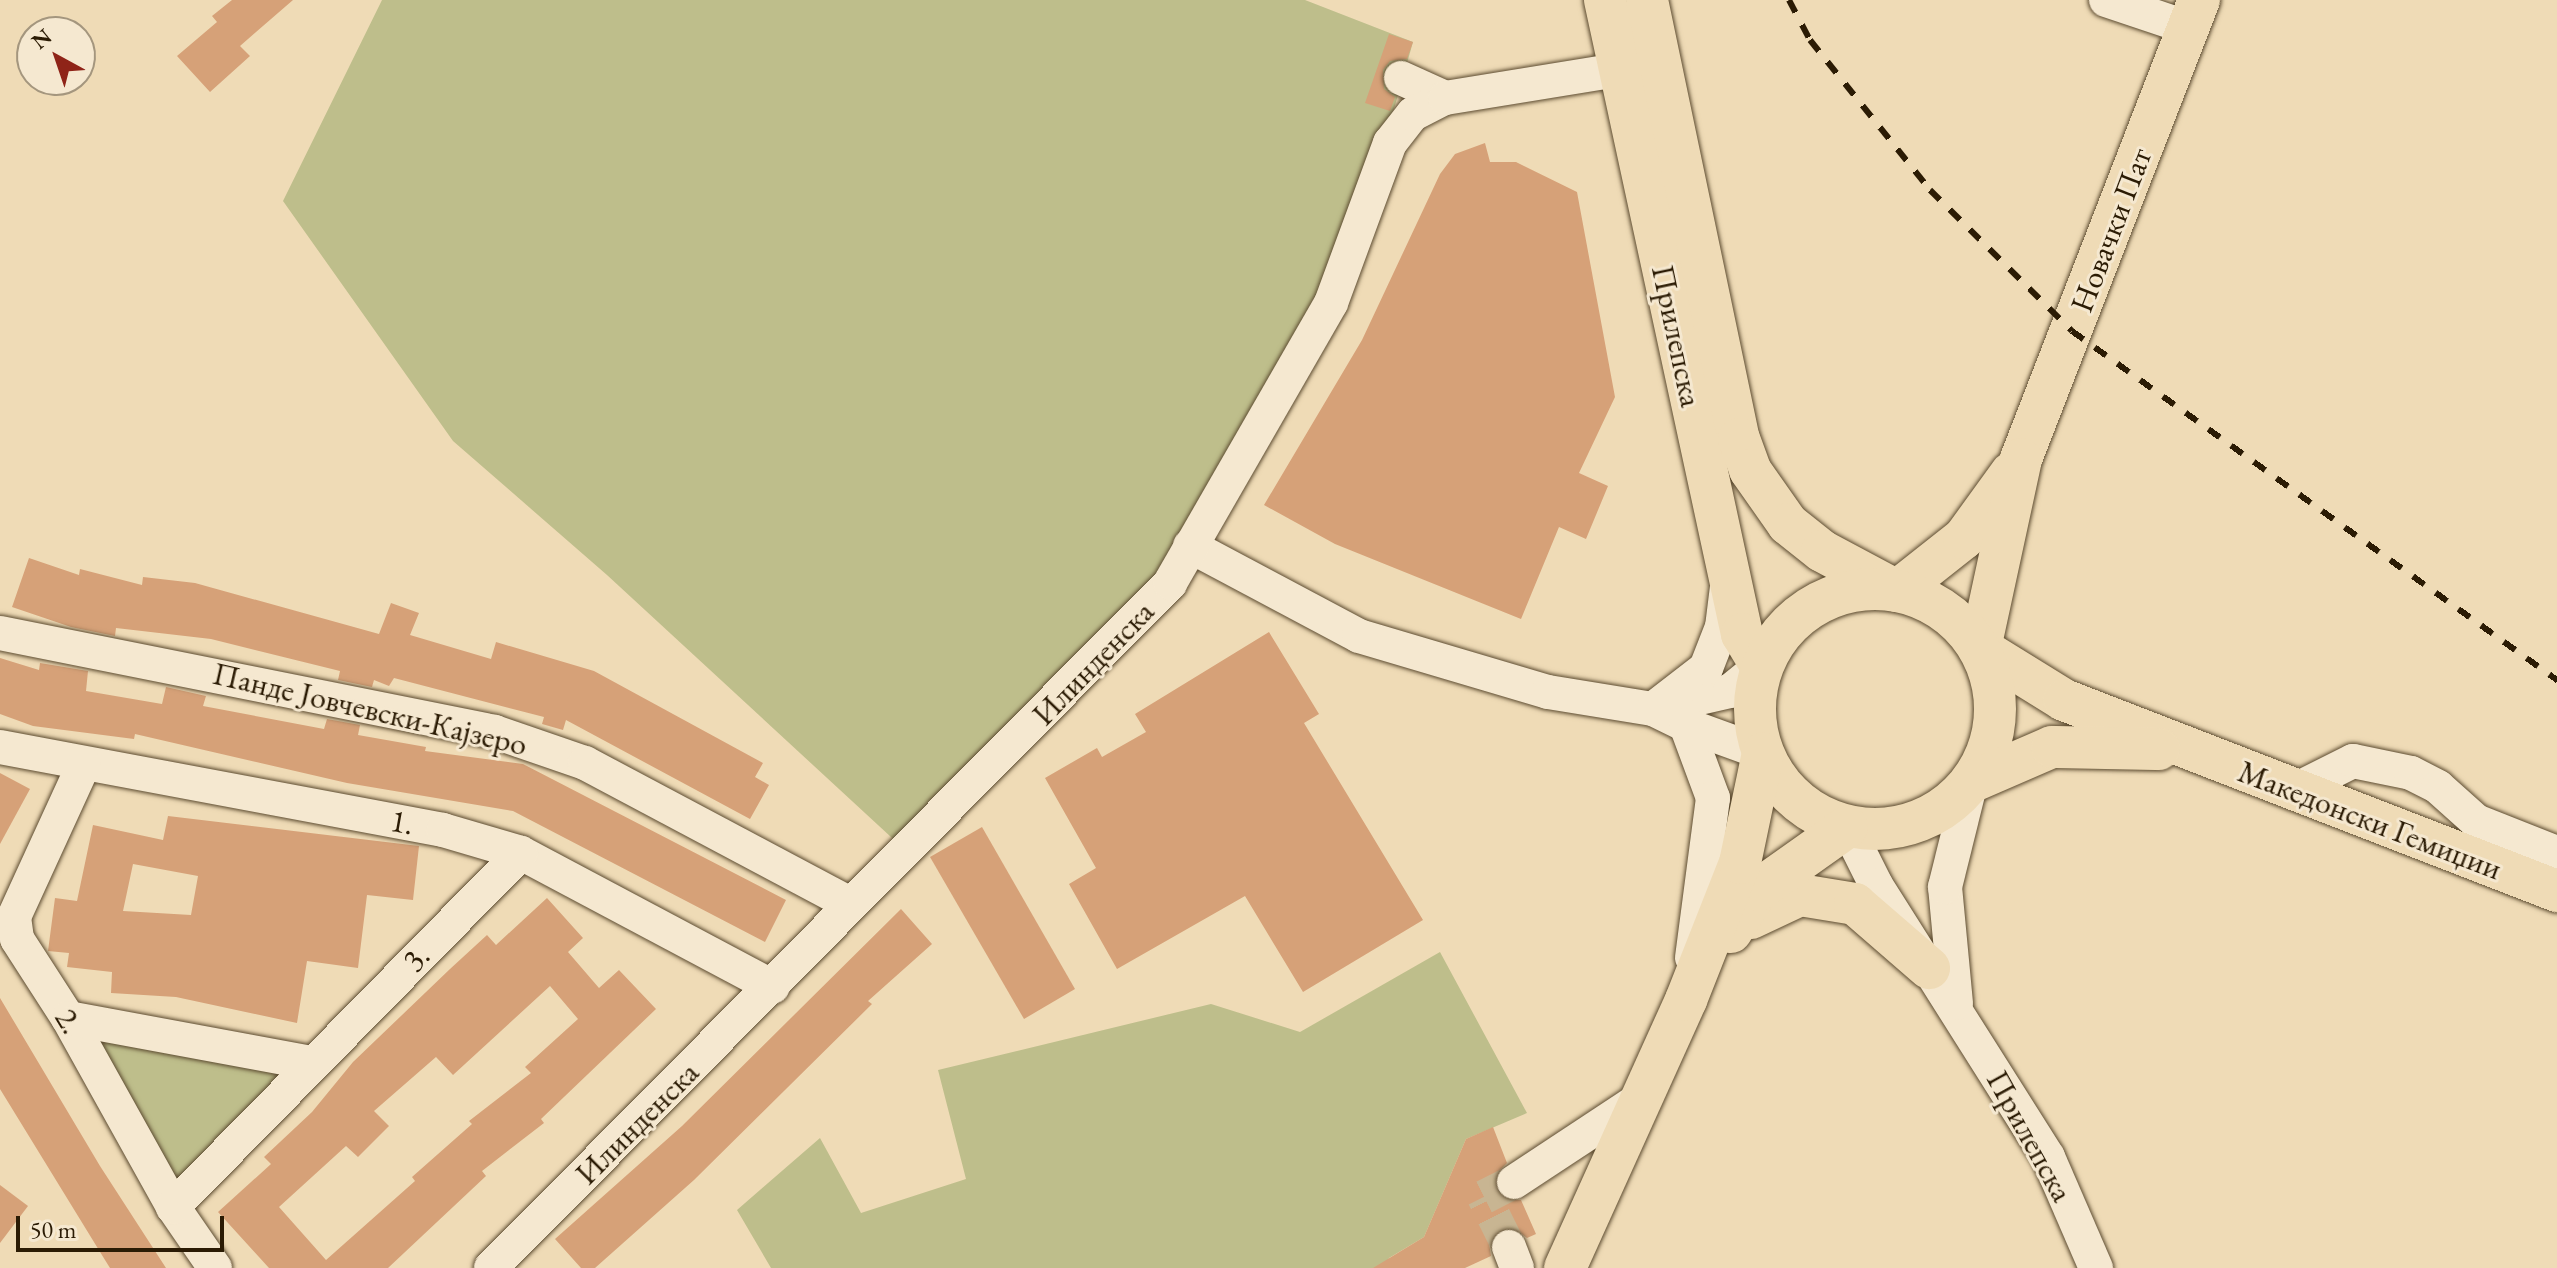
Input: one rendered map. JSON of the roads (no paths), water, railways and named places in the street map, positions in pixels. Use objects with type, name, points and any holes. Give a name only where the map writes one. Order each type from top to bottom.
[{"type":"main road","name":"Прилепска","points":[[1605,0],[1742,634],[1761,666]]},
{"type":"main road","name":"Прилепска","points":[[1647,0],[1739,439],[1750,470],[1788,524],[1822,551],[1897,591]]},
{"type":"main road","name":"Новачки Пат","points":[[2021,459],[2194,14]]},
{"type":"main road","points":[[1897,591],[1964,538],[2021,459]]},
{"type":"main road","points":[[1980,648],[2021,459]]},
{"type":"main road","points":[[1822,551],[1889,560],[1939,558]]},
{"type":"main road","points":[[1864,588],[1897,591],[1931,601],[1959,621],[1980,648],[1993,681],[1996,717],[1988,751],[1971,782],[1947,807],[1916,823],[1882,830],[1847,827],[1812,812],[1782,787],[1763,753],[1755,726],[1761,666],[1778,637],[1821,601],[1864,588]]},
{"type":"main road","points":[[1994,590],[2016,652],[2044,686]]},
{"type":"main road","name":"Македонски Гемиџии","points":[[1980,648],[2044,686],[2184,749],[2293,791],[2503,851],[2557,891]]},
{"type":"main road","points":[[1971,782],[2052,747],[2184,749]]},
{"type":"main road","points":[[1565,1268],[1686,1000],[1740,863],[1763,753]]},
{"type":"main road","points":[[1686,1000],[1758,890],[1847,827]]},
{"type":"main road","points":[[1732,929],[1800,895],[1827,896],[1855,904],[1929,968]]},
{"type":"street","points":[[2106,0],[2194,14]]},
{"type":"street","name":"Илинденска","points":[[491,1268],[773,987],[850,904],[1170,583],[1331,303],[1390,143],[1413,114],[1445,98],[1618,70]]},
{"type":"street","points":[[1401,78],[1445,98]]},
{"type":"street","points":[[1190,546],[1359,636],[1548,692],[1653,709],[1686,725],[1763,753]]},
{"type":"street","points":[[1653,709],[1706,668],[1722,627],[1728,572]]},
{"type":"street","name":"Панде Јовчевски-Кајзеро","points":[[0,633],[495,732],[585,763],[850,904]]},
{"type":"street","points":[[1653,709],[1730,691],[1761,666]]},
{"type":"street","points":[[1686,725],[1713,798],[1686,1000]]},
{"type":"street","name":"1.","points":[[0,747],[443,830],[521,853],[773,987]]},
{"type":"street","points":[[2293,791],[2353,761],[2397,770],[2438,787],[2476,821],[2503,851],[2557,853]]},
{"type":"street","name":"2.","points":[[84,764],[14,917],[17,939],[68,1018],[173,1207],[215,1268]]},
{"type":"street","name":"Прилепска","points":[[1956,1007],[1945,887],[1971,782]]},
{"type":"street","name":"Прилепска","points":[[1847,827],[1929,968],[2048,1157],[2096,1268]]},
{"type":"street","name":"3.","points":[[173,1207],[310,1063],[521,853]]},
{"type":"street","points":[[68,1018],[310,1063]]},
{"type":"street","points":[[1514,1182],[1640,1099]]},
{"type":"tunnel","points":[[1509,1247],[1484,1197],[1514,1182]]},
{"type":"railway","points":[[1789,0],[1810,40],[1930,190],[2072,331],[2557,680]]}]
